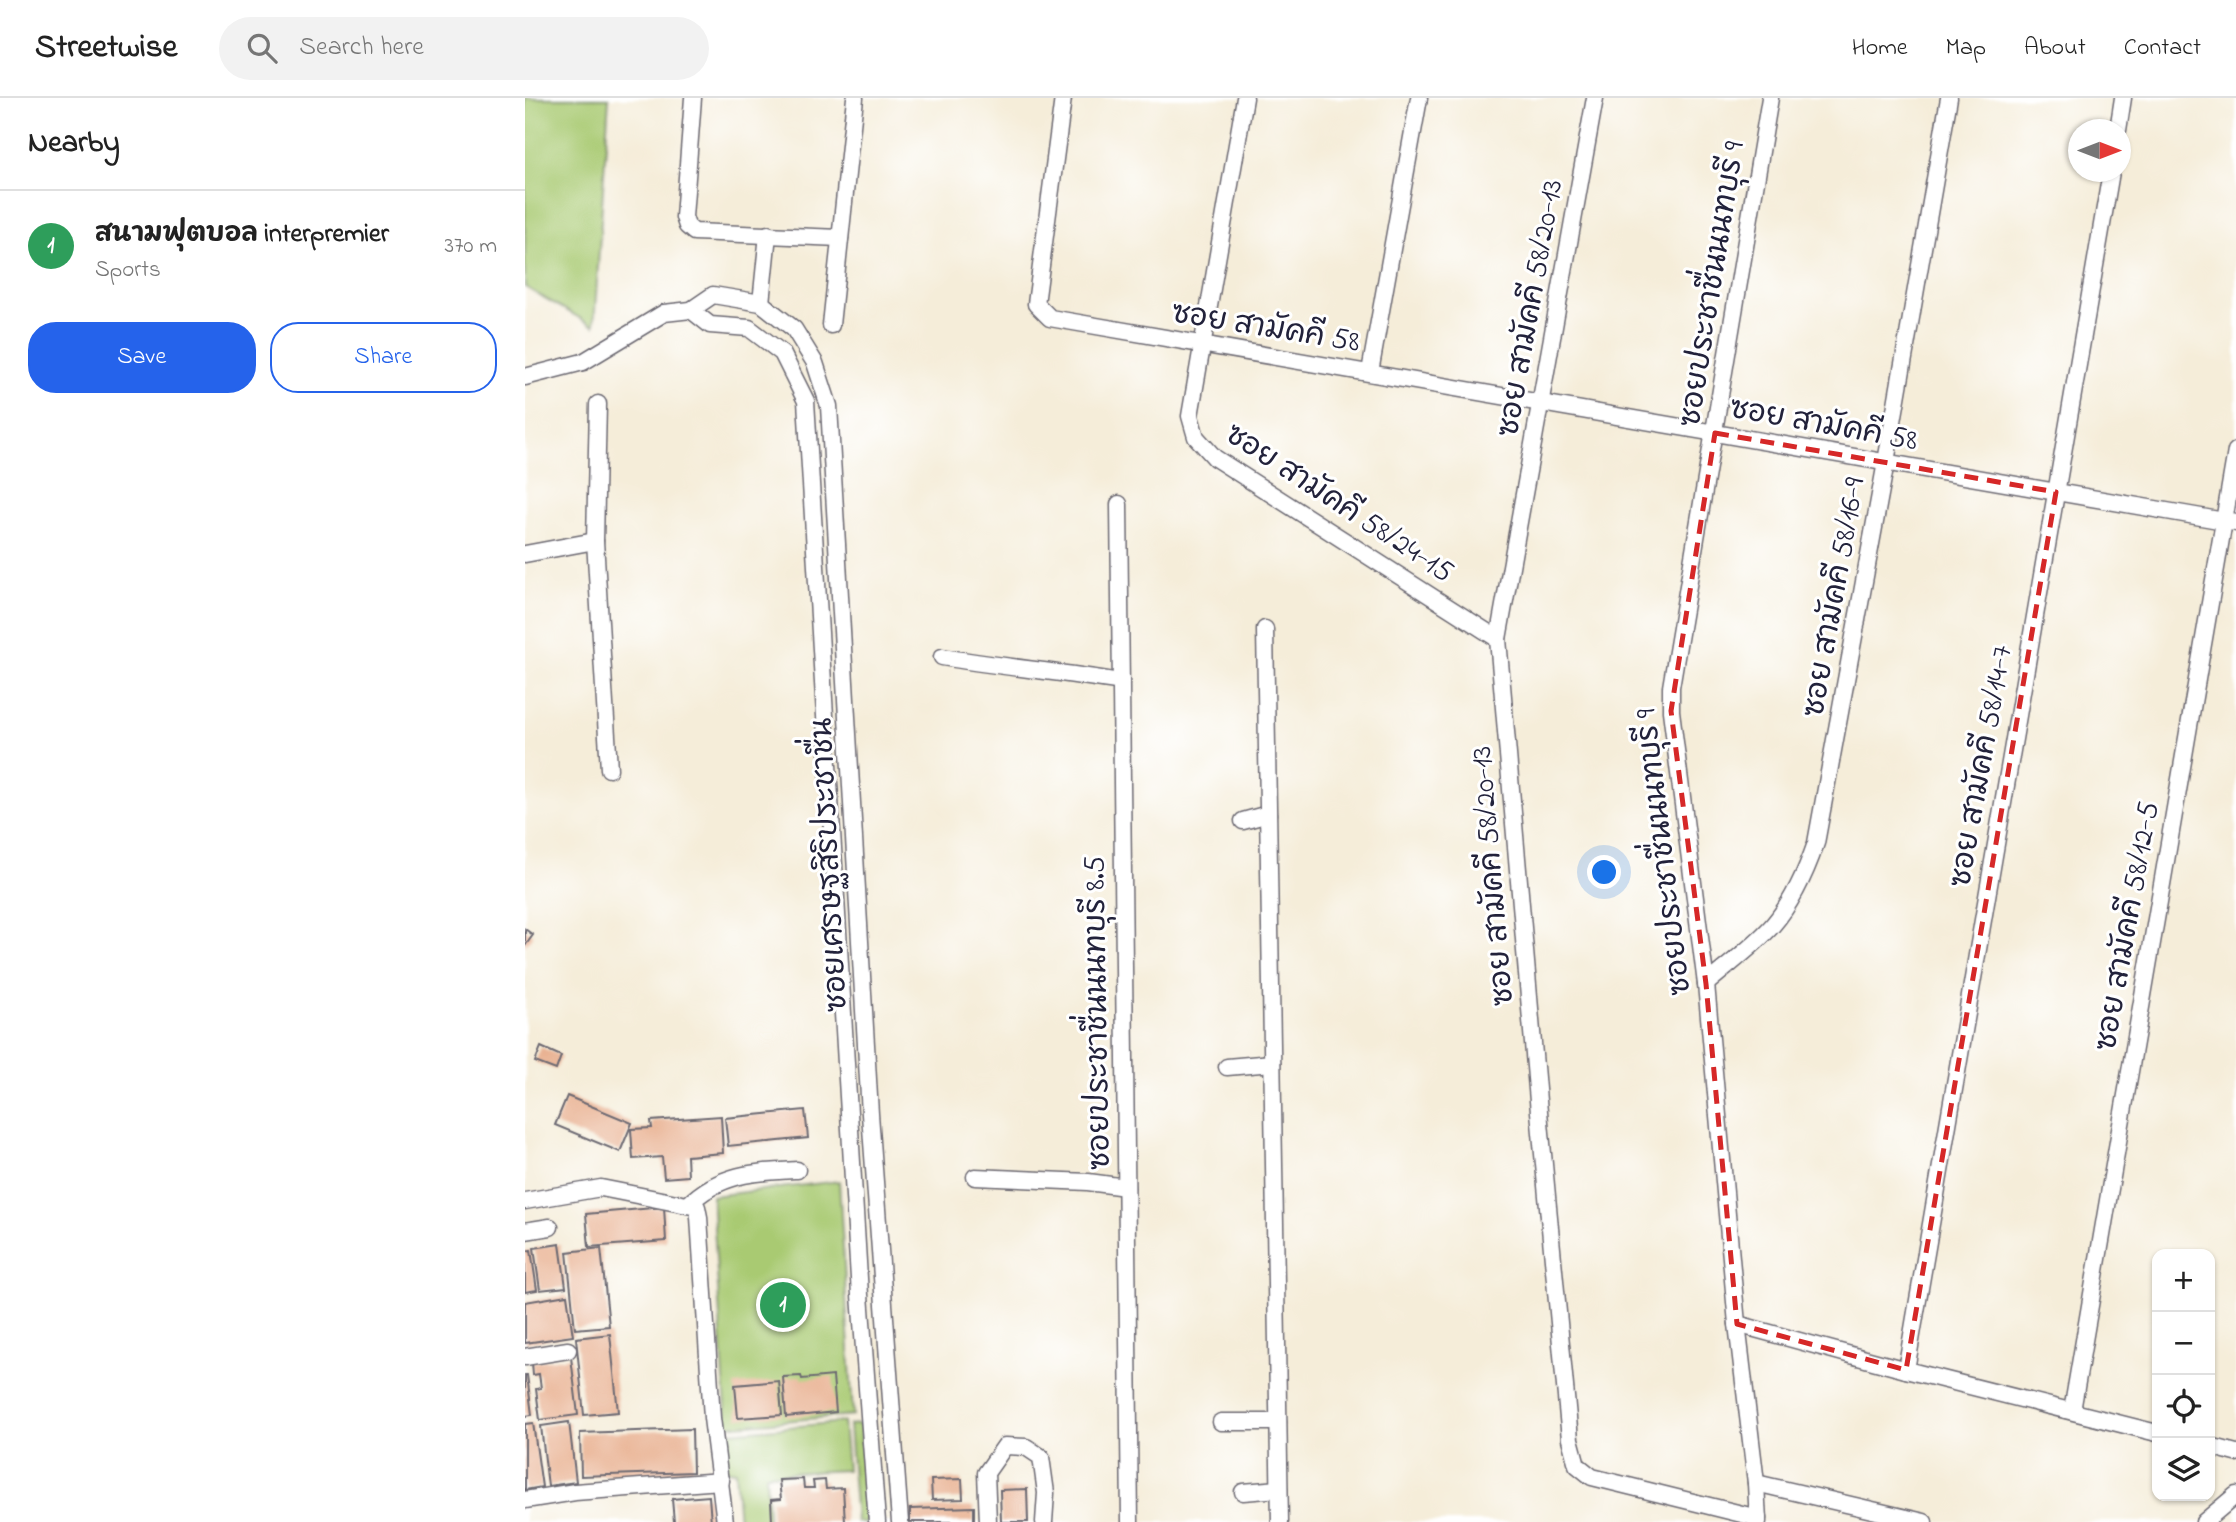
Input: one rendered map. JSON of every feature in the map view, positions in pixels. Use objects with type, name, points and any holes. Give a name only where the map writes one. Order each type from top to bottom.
[{"type":"street","points":[[693,98],[684,217],[687,226],[694,232],[840,238]]},
{"type":"street","points":[[831,325],[855,98]]},
{"type":"street","name":"ซอย สามัคคี 58","points":[[1063,98],[1036,304],[1051,318],[2230,522]]},
{"type":"street","name":"ซอย สามัคคี 58/24-15","points":[[1245,98],[1190,416],[1192,428],[1202,446],[1215,458],[1498,639]]},
{"type":"street","points":[[1370,372],[1419,98]]},
{"type":"street","name":"ซอย สามัคคี 58/20-13","points":[[1595,98],[1498,639],[1538,1101],[1573,1453],[1577,1465],[1592,1477],[1758,1520]]},
{"type":"street","name":"ซอยประชาชื่นนนทบุรี 9","points":[[1758,1520],[1706,984],[1671,711],[1671,687],[1770,98]]},
{"type":"street","name":"ซอย สามัคคี 58/16-9","points":[[1706,984],[1772,926],[1788,905],[1805,874],[1812,854],[1886,462],[1949,98]]},
{"type":"street","points":[[2120,119],[2123,98]]},
{"type":"street","name":"ซอย สามัคคี 58/14-7","points":[[1906,1370],[2109,182]]},
{"type":"street","points":[[761,303],[768,234]]},
{"type":"street","name":"ซอยเศรษฐสิริประชาชื่น","points":[[525,377],[583,362],[664,313],[691,310],[713,295],[761,303],[794,330],[815,363],[829,405],[870,1114],[900,1522]]},
{"type":"street","name":"ซอยเศรษฐสิริประชาชื่น","points":[[691,310],[710,325],[749,328],[782,354],[806,401],[860,1295],[877,1522]]},
{"type":"street","points":[[598,404],[595,541],[609,769]]},
{"type":"street","name":"ซอย สามัคคี 58/12-5","points":[[2072,1411],[2230,522],[2236,451]]},
{"type":"street","name":"ซอยประชาชื่นนนทบุรี 8.5","points":[[1119,504],[1130,1522]]},
{"type":"street","points":[[525,554],[595,541]]},
{"type":"street","points":[[1265,629],[1280,1522]]},
{"type":"street","points":[[943,657],[1121,682]]},
{"type":"street","points":[[1243,821],[1268,814]]},
{"type":"street","points":[[1227,1067],[1272,1063]]},
{"type":"street","points":[[688,1205],[706,1188],[735,1177],[797,1170]]},
{"type":"street","points":[[975,1177],[1088,1182],[1126,1187]]},
{"type":"street","points":[[525,1201],[601,1188],[697,1207],[712,1418],[725,1522]]},
{"type":"street","points":[[525,1231],[550,1227]]},
{"type":"street","points":[[1737,1324],[2152,1432]]},
{"type":"street","points":[[525,1357],[568,1350]]},
{"type":"street","points":[[1221,1422],[1278,1422]]},
{"type":"street","points":[[988,1522],[986,1473],[1005,1446],[1026,1447],[1041,1457],[1046,1493],[1044,1522]]},
{"type":"street","points":[[2215,1447],[2236,1453]]},
{"type":"street","points":[[525,1500],[575,1492],[721,1481]]},
{"type":"street","points":[[1756,1483],[1924,1522]]},
{"type":"street","points":[[1243,1492],[1279,1489]]},
{"type":"street","points":[[2204,1522],[2236,1495]]},
{"type":"highlighted area","points":[[1715,433],[2056,492],[1906,1370],[1737,1324],[1706,984],[1671,711]]},
{"type":"green space","points":[[525,98],[609,98],[594,326],[525,287]]},
{"type":"green space","points":[[839,1181],[853,1415],[727,1426],[712,1196]]},
{"type":"green space","points":[[843,1422],[847,1470],[766,1474],[768,1522],[739,1522],[735,1471],[720,1469],[720,1433]]},
{"type":"green space","points":[[860,1424],[867,1522],[856,1522],[849,1425]]},
{"type":"building","points":[[525,929],[533,935],[525,946]]},
{"type":"building","points":[[541,1047],[561,1056],[556,1070],[535,1062]]},
{"type":"building","points":[[567,1096],[632,1123],[620,1152],[555,1125]]},
{"type":"building","points":[[805,1110],[808,1138],[728,1146],[725,1118]]},
{"type":"building","points":[[721,1116],[723,1153],[687,1156],[688,1176],[664,1178],[662,1157],[633,1159],[631,1129],[652,1128],[651,1121]]},
{"type":"building","points":[[664,1207],[666,1241],[589,1247],[586,1214]]},
{"type":"building","points":[[560,1244],[566,1287],[540,1290],[534,1248]]},
{"type":"building","points":[[601,1248],[609,1326],[575,1329],[567,1252]]},
{"type":"building","points":[[531,1250],[537,1290],[525,1292],[525,1251]]},
{"type":"building","points":[[567,1295],[573,1336],[525,1343],[525,1302]]},
{"type":"building","points":[[610,1334],[618,1412],[584,1415],[576,1338]]},
{"type":"building","points":[[571,1357],[578,1415],[540,1420],[536,1389],[541,1388],[539,1374],[533,1375],[532,1362]]},
{"type":"building","points":[[525,1375],[532,1415],[525,1416]]},
{"type":"building","points":[[801,1376],[802,1379],[833,1376],[836,1412],[786,1417],[783,1377]]},
{"type":"building","points":[[779,1381],[782,1415],[738,1418],[735,1385]]},
{"type":"building","points":[[569,1422],[576,1482],[548,1486],[541,1426]]},
{"type":"building","points":[[533,1423],[542,1487],[525,1490],[525,1424]]},
{"type":"building","points":[[692,1429],[693,1472],[581,1476],[580,1433]]},
{"type":"building","points":[[803,1479],[804,1488],[814,1488],[813,1481],[825,1480],[826,1489],[843,1488],[845,1522],[772,1522],[771,1500],[781,1499],[779,1480]]},
{"type":"building","points":[[962,1479],[963,1499],[932,1500],[931,1480]]},
{"type":"building","points":[[1027,1489],[1028,1522],[1001,1522],[1000,1490]]},
{"type":"building","points":[[709,1496],[711,1522],[674,1522],[672,1499]]},
{"type":"building","points":[[974,1507],[974,1522],[910,1522],[910,1509]]},
{"type":"place","name":"สนามฟุตบอล interpremier","points":[[783,1305]]}]
